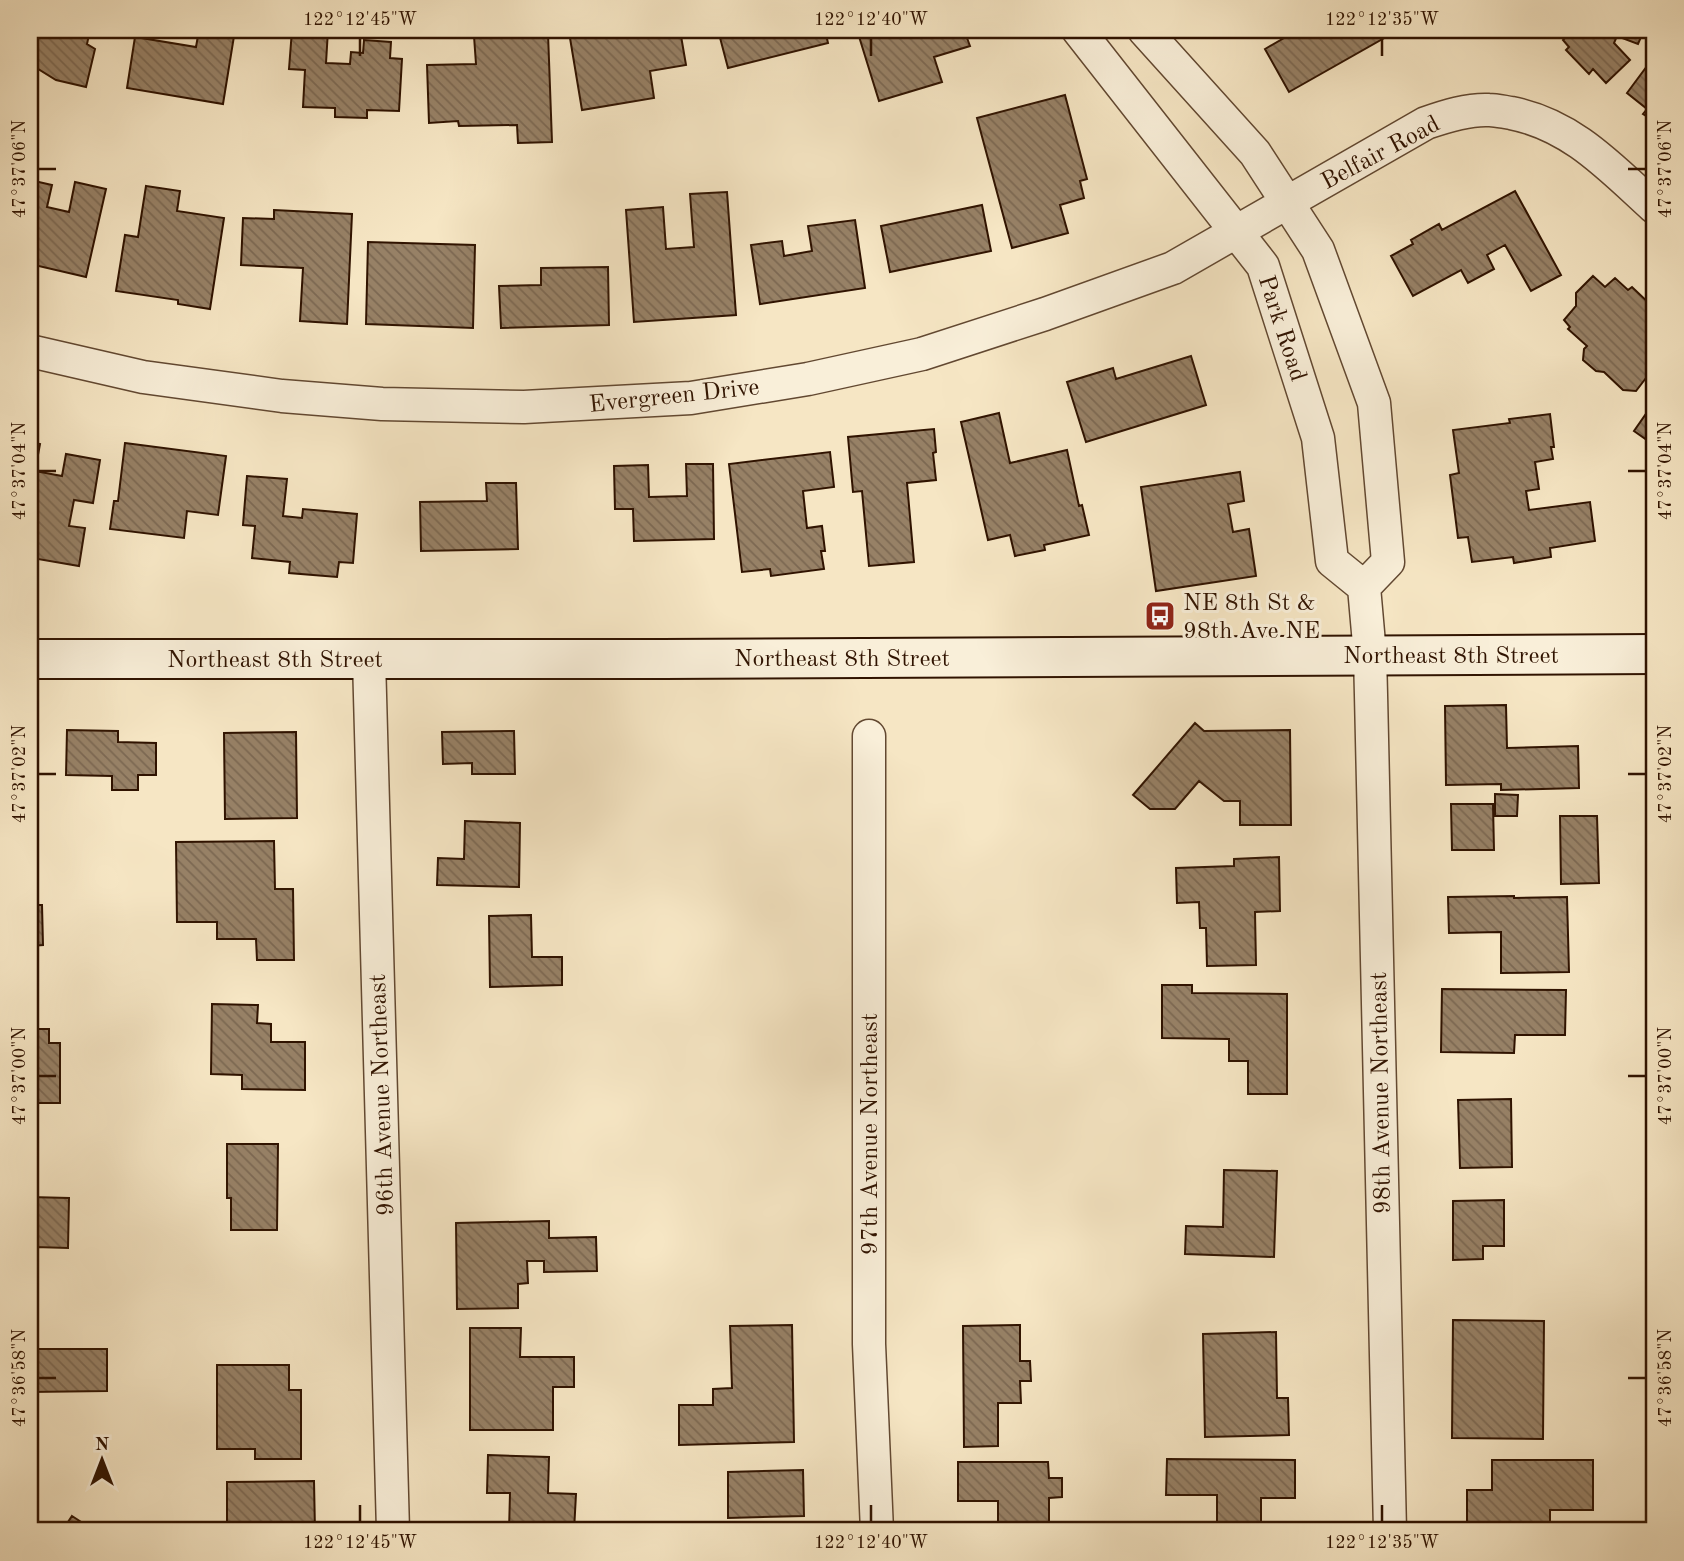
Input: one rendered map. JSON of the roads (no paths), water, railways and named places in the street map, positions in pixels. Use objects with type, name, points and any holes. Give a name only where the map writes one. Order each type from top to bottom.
[{"type":"main road","name":"Northeast 8th Street","points":[[30,659],[1654,654]]},
{"type":"street","name":"Park Road","points":[[1077,30],[1264,266],[1318,438],[1332,561],[1364,587]]},
{"type":"street","points":[[1144,30],[1255,153],[1318,250],[1374,403],[1388,562],[1364,587],[1370,655]]},
{"type":"street","name":"Belfair Road","points":[[1287,202],[1426,122],[1455,113],[1490,110],[1527,117],[1562,132],[1592,150],[1654,207]]},
{"type":"street","name":"Evergreen Drive","points":[[30,351],[143,377],[282,396],[357,402],[524,407],[691,398],[808,379],[922,354],[1045,314],[1173,268],[1287,202]]},
{"type":"street","name":"98th Avenue Northeast","points":[[1370,655],[1390,1531]]},
{"type":"street","name":"96th Avenue Northeast","points":[[369,659],[393,1531]]},
{"type":"street","name":"97th Avenue Northeast","points":[[869,736],[869,1344],[877,1531]]},
{"type":"place","name":"NE 8th St & 98th Ave NE","points":[[1160,616]]}]
